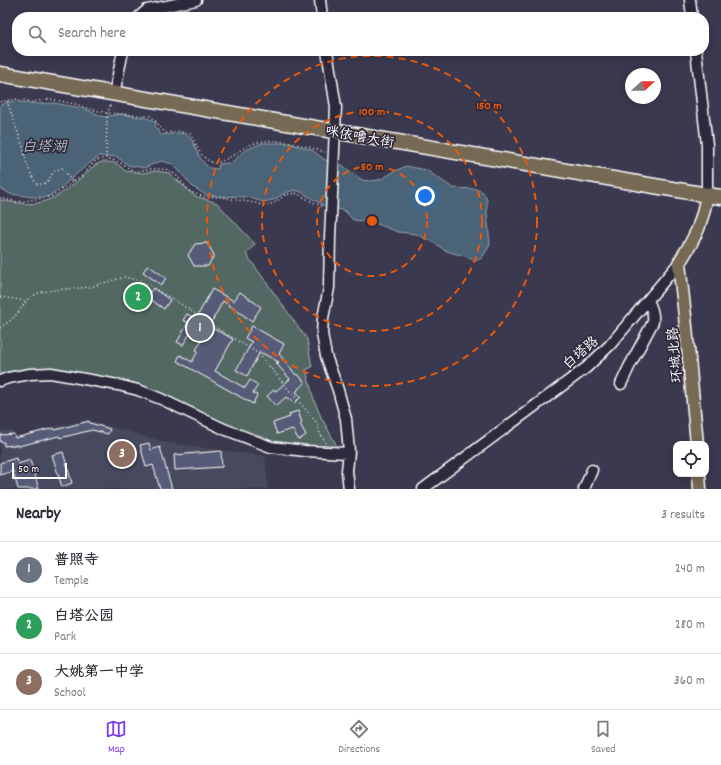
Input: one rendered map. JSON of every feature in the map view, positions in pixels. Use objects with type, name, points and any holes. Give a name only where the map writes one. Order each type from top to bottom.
[{"type":"highway","name":"咪依噜大街","points":[[0,74],[714,196]]},
{"type":"main road","name":"白塔路","points":[[680,263],[698,229],[703,213],[714,196]]},
{"type":"main road","name":"环城北路","points":[[680,263],[697,441]]},
{"type":"main road","points":[[699,477],[700,489]]},
{"type":"street","points":[[144,12],[146,10],[196,0]]},
{"type":"street","points":[[320,0],[321,12]]},
{"type":"street","points":[[690,0],[691,12]]},
{"type":"street","points":[[114,94],[123,56]]},
{"type":"street","points":[[328,56],[336,107],[329,288],[322,318],[322,334],[326,356],[346,419],[348,438],[347,471],[349,489]]},
{"type":"street","points":[[697,56],[714,196]]},
{"type":"street","name":"白塔路","points":[[423,489],[586,368],[610,345],[680,263]]},
{"type":"street","points":[[621,384],[653,322],[653,311],[648,301]]},
{"type":"street","points":[[0,381],[30,374],[46,373],[118,385],[138,390],[161,399],[224,429],[271,447],[305,451],[348,453]]},
{"type":"street","points":[[584,489],[592,470]]},
{"type":"path","points":[[106,158],[108,114],[114,94]]},
{"type":"path","points":[[0,102],[18,100],[32,102],[50,99],[75,104],[108,114],[147,115],[153,118],[159,127],[166,133],[177,131],[189,133],[203,156],[213,162],[225,160],[250,145],[273,140],[307,147],[334,155]]},
{"type":"path","points":[[7,101],[24,150],[25,158],[34,180],[38,184],[45,183],[51,178],[53,173],[62,168],[72,183]]},
{"type":"path","points":[[0,198],[18,202],[55,195],[83,175],[96,160],[106,158],[119,162],[134,171],[166,169],[180,179],[190,192],[205,197],[220,197],[268,205],[285,196],[295,193],[331,211]]},
{"type":"path","points":[[0,328],[17,314],[26,301],[33,296],[44,292],[90,287],[125,278],[141,281],[259,354],[317,423],[320,434],[327,444]]},
{"type":"path","points":[[0,297],[26,301]]},
{"type":"shaded area","points":[[87,420],[168,443],[265,456],[268,489],[0,489],[0,431],[12,431],[14,437]]},
{"type":"green space","points":[[102,162],[115,163],[125,171],[143,173],[156,171],[169,173],[195,196],[217,203],[255,244],[246,254],[307,339],[312,367],[306,370],[314,400],[321,417],[337,446],[332,451],[277,446],[224,426],[156,394],[72,375],[0,378],[0,200],[28,204],[46,201],[69,188],[95,165]]},
{"type":"water","name":"白塔湖","points":[[14,101],[36,104],[54,103],[82,108],[104,117],[120,114],[147,118],[156,122],[155,126],[161,135],[180,133],[188,136],[200,158],[209,168],[218,169],[219,164],[231,163],[245,150],[263,143],[288,143],[312,150],[325,160],[342,165],[362,180],[372,181],[382,179],[406,166],[426,170],[453,188],[476,189],[483,192],[487,200],[490,245],[482,258],[475,261],[465,256],[444,250],[435,243],[416,234],[398,232],[372,222],[353,220],[345,211],[325,206],[295,190],[285,193],[273,200],[263,202],[248,197],[206,195],[193,187],[173,164],[161,161],[144,168],[128,165],[117,157],[99,156],[58,190],[47,197],[10,194],[0,188],[0,105]]},
{"type":"building","points":[[207,243],[214,255],[208,266],[194,266],[188,255],[195,244]]},
{"type":"building","points":[[148,265],[166,278],[161,285],[143,272]]},
{"type":"building","points":[[153,288],[170,300],[164,309],[147,297]]},
{"type":"building","points":[[212,289],[234,301],[240,292],[261,307],[252,321],[223,301],[211,323],[198,315]]},
{"type":"building","points":[[187,314],[198,320],[183,345],[177,342],[188,323],[183,320]]},
{"type":"building","points":[[209,326],[233,339],[215,371],[245,388],[250,380],[258,385],[253,393],[257,395],[253,404],[177,361],[180,355],[192,362],[198,351],[196,350]]},
{"type":"building","points":[[252,326],[284,344],[279,354],[296,375],[298,374],[305,383],[296,392],[301,397],[294,403],[286,397],[276,406],[267,396],[274,390],[276,391],[290,379],[276,363],[279,362],[260,352],[247,376],[236,370],[252,342],[245,338]]},
{"type":"building","points":[[298,411],[302,423],[300,424],[306,435],[299,440],[292,429],[277,434],[273,423],[290,417],[289,414]]},
{"type":"building","points":[[89,421],[90,423],[110,429],[108,434],[92,430],[60,438],[59,436],[19,446],[4,446],[4,442],[0,442],[0,435],[14,434],[15,438]]},
{"type":"building","points":[[149,443],[151,450],[160,447],[172,489],[160,489],[153,465],[146,467],[140,445]]},
{"type":"building","points":[[221,451],[222,467],[175,470],[174,455]]},
{"type":"building","points":[[63,452],[72,483],[62,487],[52,455]]},
{"type":"building","points":[[16,458],[18,464],[30,460],[39,489],[18,489],[13,471],[0,475],[0,463]]},
{"type":"place","name":"白塔公园","points":[[138,297]]},
{"type":"place","name":"普照寺","points":[[200,328]]},
{"type":"place","name":"大姚第一中学","points":[[122,454]]}]
